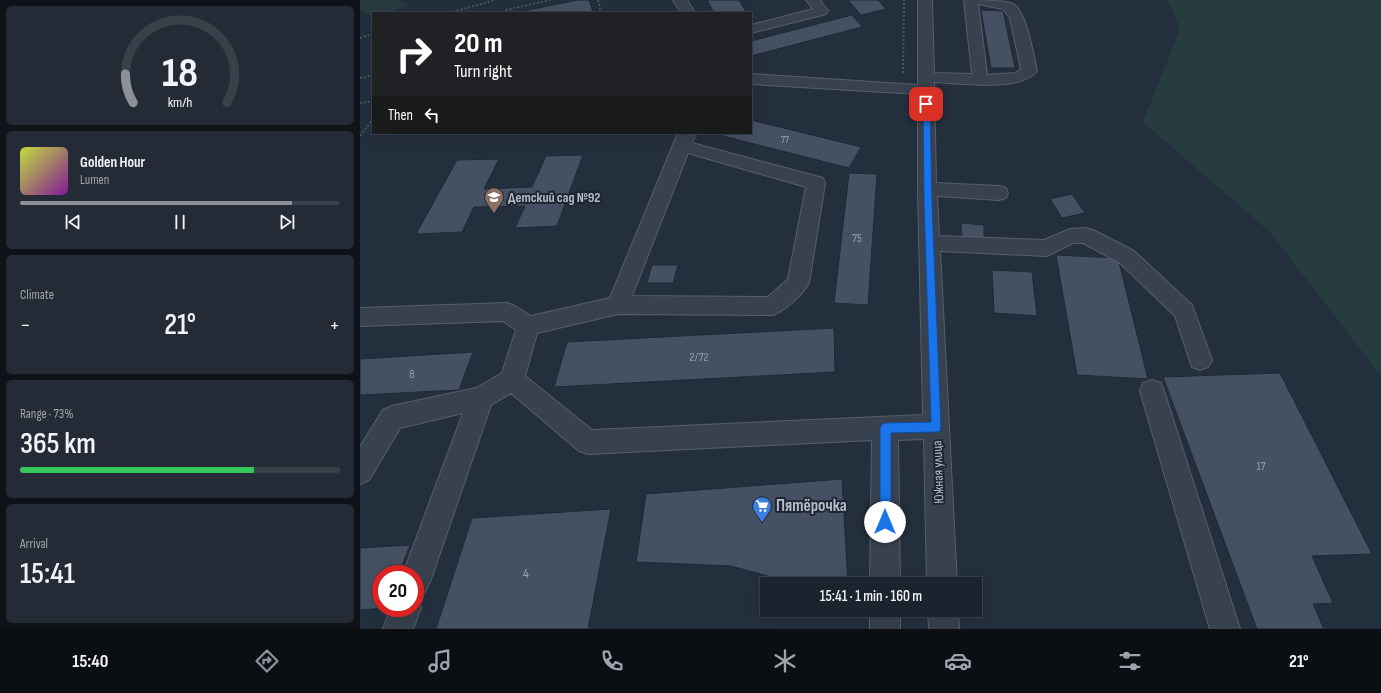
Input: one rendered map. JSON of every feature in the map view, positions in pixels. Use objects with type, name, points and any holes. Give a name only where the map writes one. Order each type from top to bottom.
[{"type":"street","points":[[680,0],[687,12]]},
{"type":"street","points":[[752,29],[821,11],[813,0]]},
{"type":"street","name":"Южная улица","points":[[925,0],[927,189],[942,577]]},
{"type":"street","points":[[971,0],[980,79]]},
{"type":"street","points":[[752,79],[926,84],[980,79],[997,80],[1020,77],[1029,71],[1017,17],[1008,6],[978,0]]},
{"type":"street","points":[[360,317],[507,312],[528,326],[618,305],[773,306],[798,283],[816,183],[685,139],[618,305]]},
{"type":"street","points":[[927,189],[999,193]]},
{"type":"street","points":[[929,244],[1047,248],[1070,236],[1086,235],[1127,257],[1184,311],[1200,360]]},
{"type":"street","points":[[360,471],[392,418],[481,398],[512,380],[528,326]]},
{"type":"street","points":[[512,380],[588,442],[936,427]]},
{"type":"street","points":[[1152,392],[1225,629]]},
{"type":"street","points":[[421,565],[481,398]]},
{"type":"street","points":[[885,428],[885,577]]},
{"type":"street","points":[[398,629],[403,617]]},
{"type":"street","points":[[885,617],[885,629]]},
{"type":"street","points":[[943,617],[944,629]]},
{"type":"path","points":[[452,12],[495,0]]},
{"type":"path","points":[[504,12],[506,10],[550,0]]},
{"type":"path","points":[[598,0],[602,12]]},
{"type":"path","points":[[360,38],[372,34]]},
{"type":"path","points":[[360,78],[372,75]]},
{"type":"path","points":[[360,102],[372,101]]},
{"type":"path","points":[[360,136],[372,120]]},
{"type":"green space","points":[[360,0],[399,0],[408,5],[391,12],[372,12],[372,15],[360,9]]},
{"type":"green space","points":[[1168,0],[1381,0],[1381,376],[1270,232],[1143,122],[1180,29]]},
{"type":"building","points":[[578,0],[589,0],[593,12],[518,12]]},
{"type":"building","points":[[707,0],[739,0],[746,12],[713,12]]},
{"type":"building","points":[[848,0],[878,0],[886,9],[861,15]]},
{"type":"building","points":[[981,10],[1003,11],[1015,68],[991,68]]},
{"type":"building","points":[[852,15],[862,27],[752,56],[752,41]]},
{"type":"building","points":[[752,120],[861,147],[849,168],[715,134],[752,134]]},
{"type":"building","points":[[583,155],[557,226],[515,228],[525,206],[474,207],[462,232],[416,234],[457,160],[499,159],[484,189],[532,187],[546,156]]},
{"type":"building","points":[[849,173],[877,174],[868,305],[834,303]]},
{"type":"building","points":[[1072,194],[1085,213],[1062,218],[1050,199]]},
{"type":"building","points":[[961,223],[984,225],[984,240],[962,238]]},
{"type":"building","points":[[1056,255],[1118,258],[1148,379],[1077,375]]},
{"type":"building","points":[[652,265],[678,265],[673,283],[647,283]]},
{"type":"building","points":[[992,270],[1032,272],[1037,316],[994,313]]},
{"type":"building","points":[[834,328],[835,372],[554,387],[567,342]]},
{"type":"building","points":[[473,352],[459,390],[360,395],[360,359]]},
{"type":"building","points":[[1280,373],[1372,554],[1312,556],[1333,603],[1313,604],[1324,629],[1257,629],[1163,377]]},
{"type":"building","points":[[842,479],[848,577],[771,577],[731,566],[636,562],[646,494]]},
{"type":"building","points":[[611,509],[588,629],[436,629],[472,518]]},
{"type":"building","points":[[410,545],[402,565],[372,565],[372,609],[360,610],[360,548]]},
{"type":"place","name":"Детский сад №92","points":[[494,214]]},
{"type":"place","name":"Пятёрочка","points":[[762,523]]},
{"type":"route","points":[[885,522],[885,428],[922,426],[936,427],[926,104]]}]
